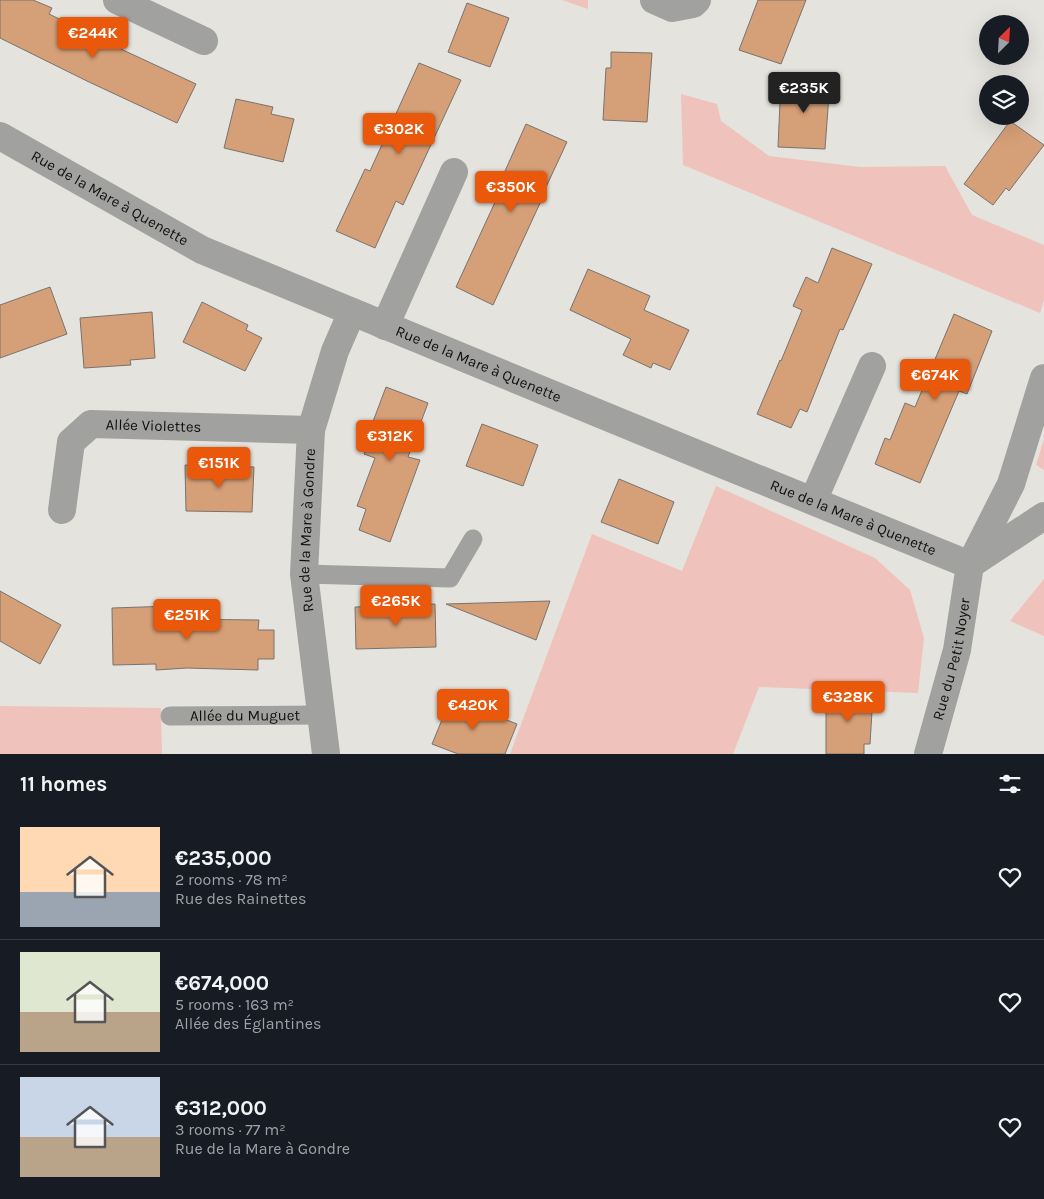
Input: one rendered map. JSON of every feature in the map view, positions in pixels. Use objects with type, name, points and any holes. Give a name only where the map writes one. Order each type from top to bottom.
[{"type":"street","points":[[117,0],[204,41]]},
{"type":"street","points":[[654,0],[672,8],[693,4],[697,0]]},
{"type":"street","name":"Rue de la Mare à Quenette","points":[[0,136],[202,250],[970,565]]},
{"type":"street","points":[[385,326],[454,172]]},
{"type":"street","name":"Rue de la Mare à Gondre","points":[[326,754],[304,574],[312,430],[335,352],[352,312]]},
{"type":"street","points":[[813,501],[872,366]]},
{"type":"street","name":"Rue du Petit Noyer","points":[[928,754],[957,650],[970,565],[1011,484],[1044,378]]},
{"type":"street","name":"Allée Violettes","points":[[62,510],[71,442],[91,424],[312,430]]},
{"type":"street","points":[[970,565],[1044,516]]},
{"type":"lane","points":[[304,574],[450,578],[473,539]]},
{"type":"lane","name":"Allée du Muguet","points":[[170,716],[321,715]]},
{"type":"shaded area","points":[[562,0],[588,0],[588,9]]},
{"type":"shaded area","points":[[681,94],[717,104],[721,121],[769,156],[860,167],[945,166],[972,215],[1044,245],[1044,300],[1040,313],[683,165]]},
{"type":"shaded area","points":[[1044,439],[1044,470],[1036,465]]},
{"type":"shaded area","points":[[716,486],[875,558],[910,590],[924,638],[918,693],[759,687],[733,754],[510,754],[592,534],[682,571]]},
{"type":"shaded area","points":[[1044,579],[1044,636],[1010,621]]},
{"type":"shaded area","points":[[0,706],[161,708],[162,754],[0,754]]},
{"type":"building","points":[[0,0],[33,0],[52,8],[49,14],[196,84],[177,123],[0,38]]},
{"type":"building","points":[[758,0],[806,0],[781,64],[739,50]]},
{"type":"building","points":[[467,3],[509,18],[490,67],[448,52]]},
{"type":"building","points":[[611,52],[652,53],[647,122],[603,120],[606,68],[611,68]]},
{"type":"building","points":[[419,63],[461,80],[403,205],[396,201],[375,248],[336,231],[365,169],[370,171]]},
{"type":"building","points":[[781,79],[830,81],[825,149],[778,147]]},
{"type":"building","points":[[236,99],[273,107],[271,114],[294,119],[283,162],[224,148]]},
{"type":"building","points":[[526,124],[567,142],[493,305],[456,287],[496,200],[493,198]]},
{"type":"building","points":[[1007,125],[1016,125],[1044,145],[1009,191],[1006,188],[993,205],[964,184]]},
{"type":"building","points":[[832,248],[872,264],[843,330],[840,329],[807,412],[800,409],[791,428],[757,414],[802,310],[793,306],[806,277],[818,283]]},
{"type":"building","points":[[588,269],[650,296],[644,310],[689,330],[670,370],[653,363],[651,368],[623,355],[631,339],[570,310]]},
{"type":"building","points":[[50,287],[67,334],[0,358],[0,305]]},
{"type":"building","points":[[202,302],[248,325],[246,330],[262,338],[245,371],[183,342]]},
{"type":"building","points":[[152,312],[155,358],[130,360],[131,365],[84,368],[80,318]]},
{"type":"building","points":[[954,314],[992,331],[967,394],[959,391],[920,483],[875,464],[885,438],[890,440],[905,403],[915,407]]},
{"type":"building","points":[[386,387],[428,403],[408,457],[420,460],[390,542],[359,530],[366,509],[357,506],[375,458],[364,454],[369,442],[366,440]]},
{"type":"building","points":[[482,424],[538,445],[523,486],[466,466]]},
{"type":"building","points":[[185,465],[254,467],[252,512],[186,511]]},
{"type":"building","points":[[619,479],[674,502],[658,544],[601,522]]},
{"type":"building","points":[[0,591],[61,625],[40,664],[0,641]]},
{"type":"building","points":[[550,601],[536,640],[446,604]]},
{"type":"building","points":[[435,604],[436,647],[356,649],[355,607]]},
{"type":"building","points":[[172,606],[172,619],[259,620],[258,630],[274,630],[274,659],[258,659],[258,670],[187,668],[156,670],[156,664],[113,665],[112,608]]},
{"type":"building","points":[[826,694],[873,695],[870,744],[864,744],[864,754],[826,754]]},
{"type":"building","points":[[451,698],[517,724],[505,754],[458,754],[432,744]]}]
